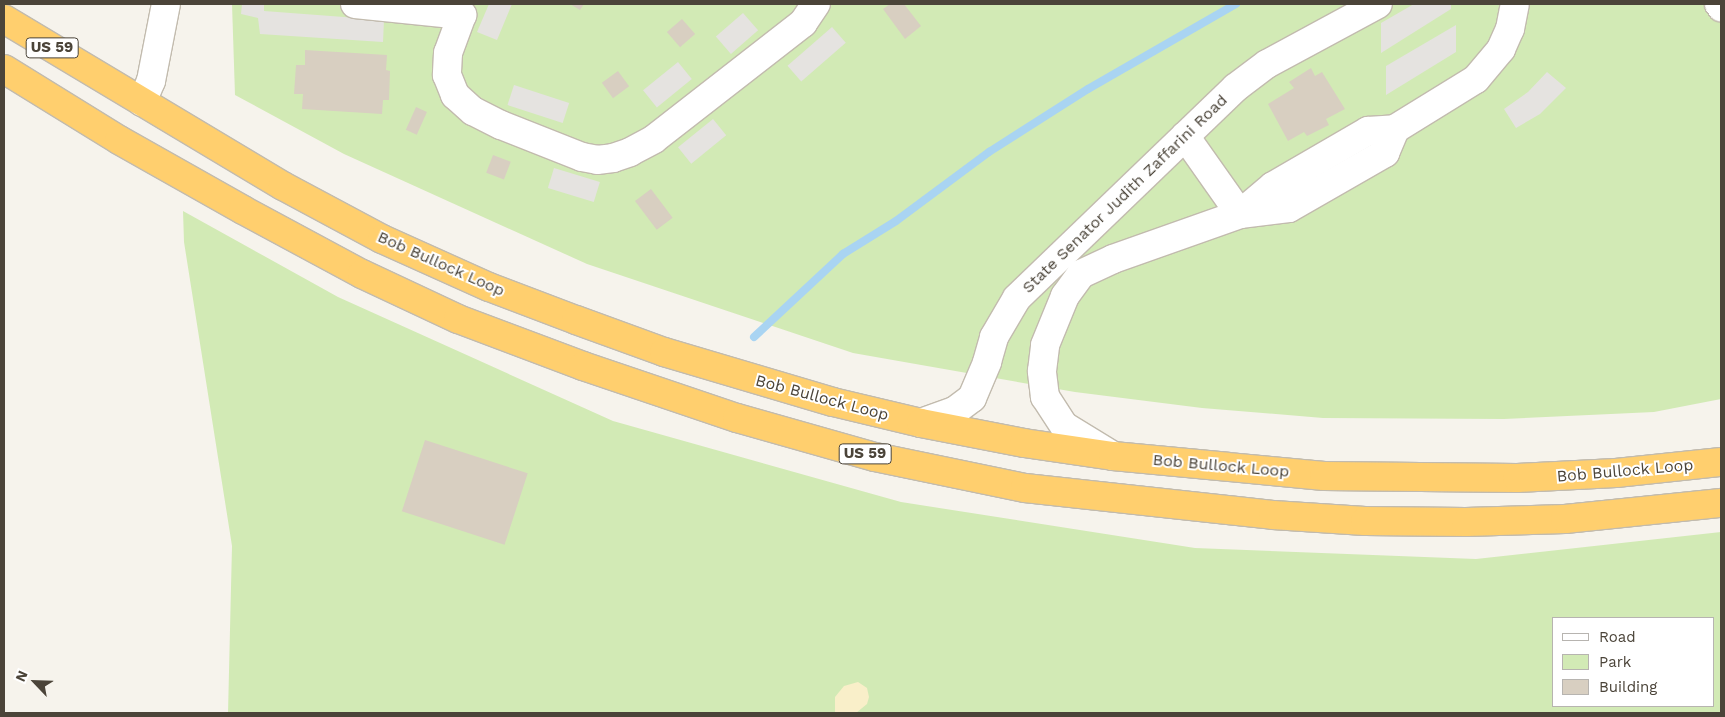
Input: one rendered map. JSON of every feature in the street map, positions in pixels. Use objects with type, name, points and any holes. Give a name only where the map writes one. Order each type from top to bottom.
[{"type":"highway","name":"Bob Bullock Loop","points":[[4,19],[283,186],[382,240],[489,287],[664,352],[833,402],[921,423],[1024,443],[1113,456],[1324,476],[1517,478],[1616,474],[1721,462]]},
{"type":"highway","name":"US 59","points":[[4,69],[119,140],[243,210],[362,274],[458,319],[583,366],[737,418],[875,457],[1025,488],[1273,515],[1365,521],[1466,522],[1565,519],[1721,503]]},
{"type":"street","points":[[142,102],[152,74],[166,4]]},
{"type":"street","points":[[355,4],[464,9],[448,53],[447,75],[455,96],[473,111],[501,125],[582,157],[597,160],[612,158],[630,152],[660,134],[802,22],[816,4]]},
{"type":"street","name":"State Senator Judith Zaffarini Road","points":[[921,423],[956,410],[972,398],[987,362],[994,337],[1016,298],[1250,76],[1378,4]]},
{"type":"street","name":"State Senator Judith Zaffarini Road","points":[[1113,456],[1064,426],[1044,397],[1042,371],[1045,345],[1065,296],[1081,274],[1113,258],[1240,214],[1273,186],[1368,130],[1395,129],[1476,79],[1489,66],[1501,49],[1510,29],[1515,4]]},
{"type":"street","points":[[1185,136],[1240,214]]},
{"type":"green space","points":[[232,4],[1721,4],[1721,399],[1654,412],[1504,419],[1323,418],[1202,408],[1075,392],[853,353],[587,264],[344,154],[235,95]]},
{"type":"green space","points":[[183,211],[338,297],[613,421],[901,502],[1195,548],[1476,559],[1721,532],[1721,713],[228,713],[232,546],[184,242]]},
{"type":"sand","points":[[858,682],[867,688],[869,697],[867,704],[856,713],[835,713],[835,697],[844,686]]},
{"type":"shaded area","points":[[242,4],[264,4],[264,11],[384,20],[383,42],[260,34],[258,18],[241,14]]},
{"type":"shaded area","points":[[489,4],[512,4],[497,40],[477,32]]},
{"type":"shaded area","points":[[1414,4],[1451,4],[1451,9],[1381,53],[1381,23]]},
{"type":"shaded area","points":[[743,13],[758,30],[731,54],[716,37]]},
{"type":"shaded area","points":[[1456,25],[1456,52],[1386,95],[1386,66]]},
{"type":"shaded area","points":[[832,27],[846,43],[801,82],[787,66]]},
{"type":"shaded area","points":[[678,62],[692,79],[657,107],[643,90]]},
{"type":"shaded area","points":[[1547,72],[1566,88],[1540,114],[1516,128],[1504,109],[1528,92]]},
{"type":"shaded area","points":[[514,85],[569,103],[563,123],[508,105]]},
{"type":"shaded area","points":[[713,119],[726,135],[691,164],[678,147]]},
{"type":"shaded area","points":[[554,168],[600,182],[594,202],[548,188]]},
{"type":"building","points":[[570,4],[584,4],[580,10]]},
{"type":"building","points":[[890,4],[904,4],[921,26],[905,39],[883,9]]},
{"type":"building","points":[[682,19],[695,34],[680,47],[667,32]]},
{"type":"building","points":[[305,50],[387,55],[386,70],[390,71],[389,100],[383,100],[382,114],[302,109],[303,94],[294,94],[296,65],[305,65]]},
{"type":"building","points":[[1311,68],[1315,76],[1322,72],[1345,109],[1326,119],[1329,125],[1307,136],[1304,132],[1288,141],[1268,104],[1294,88],[1289,82]]},
{"type":"building","points":[[618,71],[629,86],[613,98],[602,83]]},
{"type":"building","points":[[416,107],[427,112],[417,135],[406,130]]},
{"type":"building","points":[[493,155],[511,162],[504,180],[486,173]]},
{"type":"building","points":[[651,189],[673,218],[657,230],[635,201]]},
{"type":"building","points":[[425,440],[528,473],[505,545],[402,511]]},
{"type":"waterway","points":[[754,337],[843,254],[896,221],[989,152],[1088,89],[1236,4]]}]
